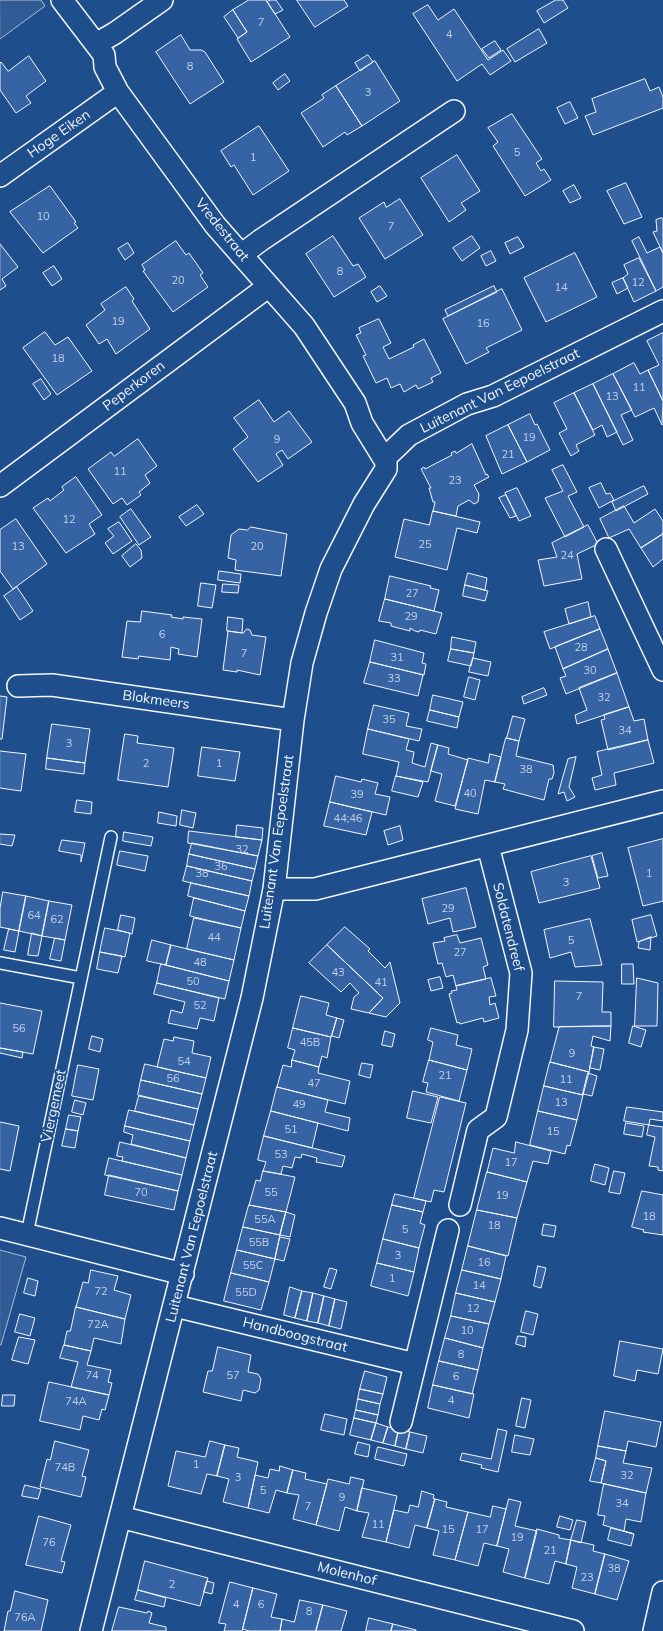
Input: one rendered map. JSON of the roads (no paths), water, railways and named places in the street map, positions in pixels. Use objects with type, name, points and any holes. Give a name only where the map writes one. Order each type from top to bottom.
[{"type":"street","name":"Vredestraat","points":[[62,0],[104,55],[105,67],[118,92],[215,225],[304,326],[355,402],[362,423],[384,458]]},
{"type":"street","points":[[96,44],[162,0]]},
{"type":"street","name":"Hoge Eiken","points":[[0,176],[118,92]]},
{"type":"street","points":[[242,255],[277,229],[454,111]]},
{"type":"street","name":"Peperkoren","points":[[0,486],[269,286]]},
{"type":"street","name":"Luitenant Van Eepoelstraat","points":[[91,1631],[252,998],[274,889],[293,720],[302,663],[316,613],[331,570],[364,504],[386,469],[384,458],[409,435],[467,404],[493,396],[663,311]]},
{"type":"street","points":[[606,550],[663,670]]},
{"type":"street","name":"Blokmeers","points":[[18,686],[52,685],[293,720]]},
{"type":"street","points":[[274,889],[315,889],[663,802]]},
{"type":"street","name":"Soldatendreef","points":[[460,1205],[478,1130],[496,1117],[518,1030],[521,973],[488,846]]},
{"type":"street","points":[[0,1228],[183,1274]]},
{"type":"street","points":[[401,1422],[448,1230]]},
{"type":"street","name":"Handboogstraat","points":[[175,1306],[415,1364]]},
{"type":"street","name":"Molenhof","points":[[120,1517],[573,1631]]},
{"type":"street","points":[[654,1631],[663,1592]]},
{"type":"lane","name":"Viergemeet","points":[[27,1234],[111,837]]},
{"type":"lane","points":[[0,963],[81,978]]}]
